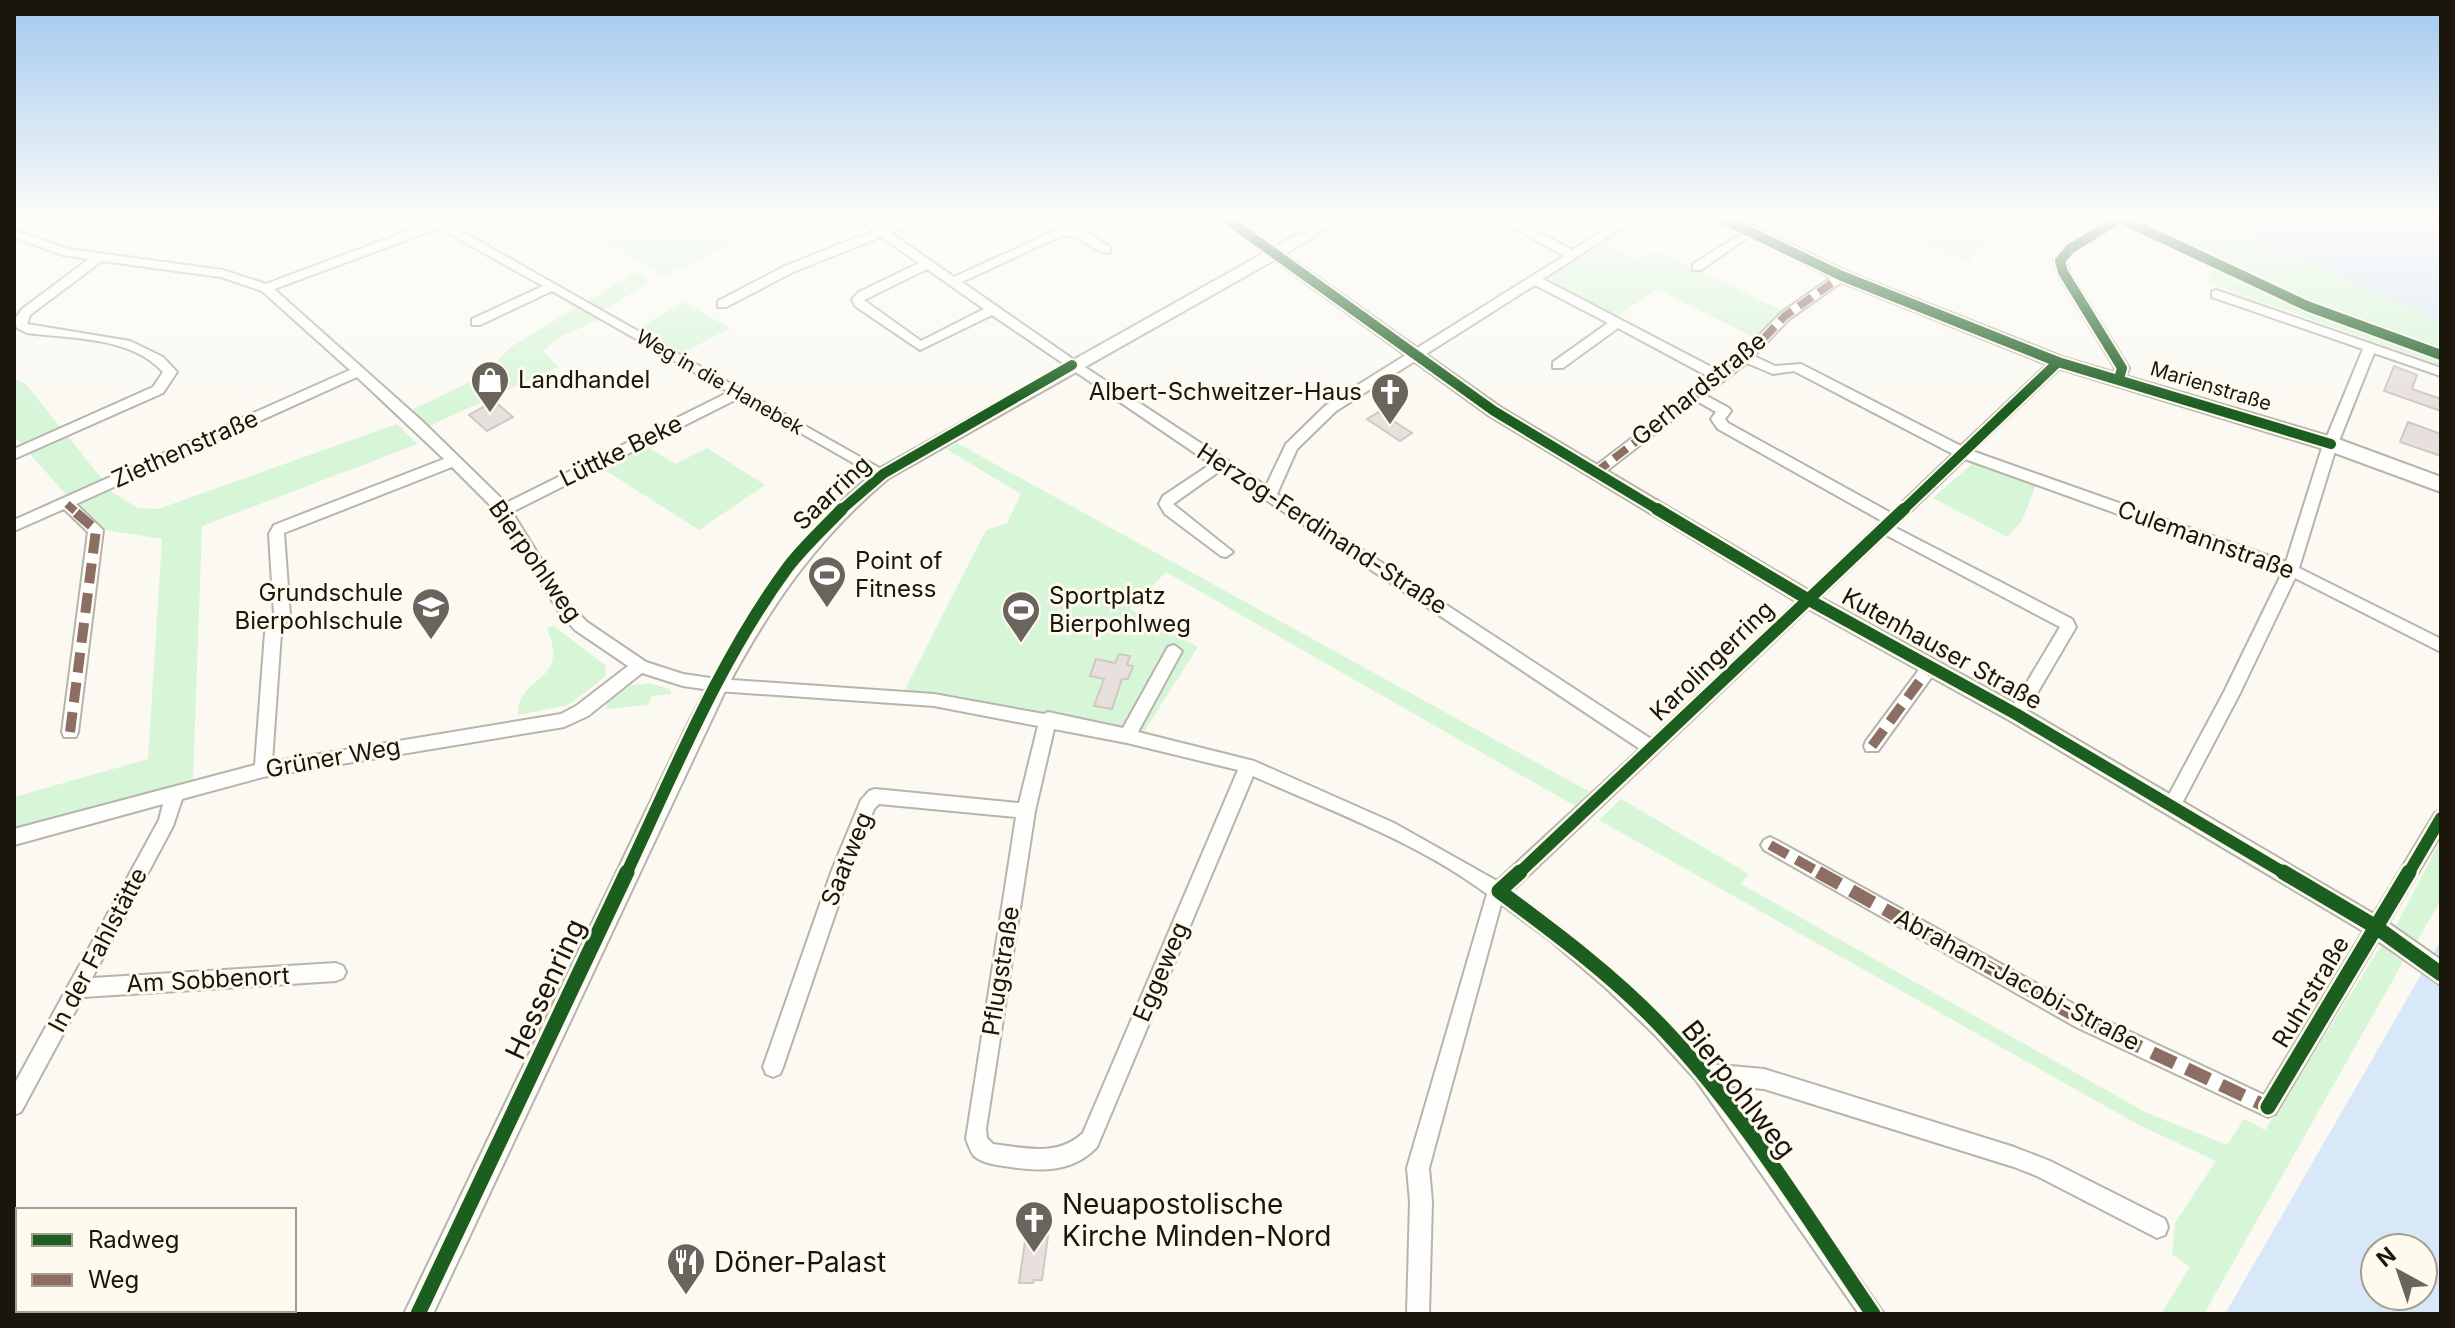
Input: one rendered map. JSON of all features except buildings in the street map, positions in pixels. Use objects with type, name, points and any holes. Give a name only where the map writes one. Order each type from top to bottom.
[{"type":"main road","name":"Marienstraße","points":[[1857,282],[2058,362],[2331,444],[2441,485]]},
{"type":"main road","points":[[46,1312],[79,1314]]},
{"type":"street","points":[[14,454],[158,390],[168,380],[170,372],[162,359],[135,346],[27,329],[21,325],[26,312],[66,282]]},
{"type":"street","name":"Bierpohlweg","points":[[247,282],[266,288],[417,424],[504,510],[569,615],[603,644],[640,666],[683,680],[717,685],[934,700],[1048,719],[1248,766],[1388,828],[1499,891],[1558,935],[1613,982],[1661,1027],[1703,1073],[1873,1314]]},
{"type":"street","points":[[266,288],[282,282]]},
{"type":"street","name":"Weg in die Hanebek","points":[[543,282],[883,474]]},
{"type":"street","points":[[722,304],[764,282]]},
{"type":"street","points":[[890,282],[863,295],[858,299],[859,303],[920,346],[992,310]]},
{"type":"street","name":"Herzog-Ferdinand-Straße","points":[[952,282],[1072,365],[1652,748]]},
{"type":"street","name":"Saarring","points":[[717,685],[789,566],[852,499],[883,474],[1221,282]]},
{"type":"street","name":"Kutenhauser Straße","points":[[1315,282],[1494,411],[1809,600],[2016,714],[2376,927],[2441,974]]},
{"type":"street","points":[[1270,494],[1291,447],[1308,427],[1331,408],[1532,282]]},
{"type":"street","points":[[1539,282],[1720,377]]},
{"type":"street","name":"Gerhardstraße","points":[[1595,473],[1746,357],[1785,316],[1833,282]]},
{"type":"street","points":[[2069,282],[2122,368],[2119,379]]},
{"type":"street","points":[[2256,282],[2307,306],[2441,355]]},
{"type":"street","points":[[476,322],[551,287]]},
{"type":"street","points":[[2216,294],[2441,372]]},
{"type":"street","points":[[1558,365],[1617,323]]},
{"type":"street","points":[[2172,806],[2232,693],[2291,570],[2331,444],[2370,348]]},
{"type":"street","name":"Culemannstraße","points":[[1746,357],[1773,370],[1796,367],[1963,453],[2291,570],[2441,646]]},
{"type":"street","name":"Karolingerring","points":[[1418,1314],[1421,1202],[1418,1168],[1493,900],[1499,891],[2058,362]]},
{"type":"street","name":"Ziethenstraße","points":[[14,526],[357,372]]},
{"type":"street","name":"Lüttke Beke","points":[[504,510],[738,393]]},
{"type":"street","points":[[1696,395],[1724,411],[1718,419],[1723,426],[1888,524],[2066,623],[2068,627],[2016,714]]},
{"type":"street","points":[[263,770],[273,633],[282,615],[276,534],[279,529],[453,461]]},
{"type":"street","points":[[1222,463],[1168,499],[1166,504],[1226,552]]},
{"type":"street","points":[[67,504],[96,530],[70,732]]},
{"type":"street","points":[[1127,736],[1174,651]]},
{"type":"street","name":"Grüner Weg","points":[[14,837],[263,770],[564,720],[582,711],[640,666]]},
{"type":"street","name":"Kutenhauser Straße","points":[[1872,746],[1930,667]]},
{"type":"street","name":"Hessenring","points":[[418,1314],[717,685]]},
{"type":"street","name":"Pflugstraße","points":[[1048,719],[1026,811],[975,1138],[984,1152],[1055,1160]]},
{"type":"street","name":"Eggeweg","points":[[1055,1160],[1074,1155],[1090,1140],[1248,766]]},
{"type":"street","name":"In der Fahlstätte","points":[[14,1105],[167,821],[175,792]]},
{"type":"street","name":"Saatweg","points":[[773,1067],[841,870],[867,805],[875,796],[1026,811]]},
{"type":"street","name":"Ruhrstraße","points":[[2268,1107],[2441,818]]},
{"type":"street","name":"Abraham-Jacobi-Straße","points":[[1770,845],[2083,1020],[2268,1107]]},
{"type":"street","name":"Am Sobbenort","points":[[79,988],[336,972]]},
{"type":"street","name":"Bierpohlweg","points":[[1703,1073],[1764,1079],[2014,1157],[2043,1168],[2157,1227]]},
{"type":"green space","points":[[619,282],[651,282],[601,311],[596,321],[560,337],[543,351],[558,367],[429,426],[412,410],[484,375],[512,346]]},
{"type":"green space","points":[[1722,282],[1785,312],[1759,340],[1657,289],[1616,317],[1552,283]]},
{"type":"green space","points":[[2205,282],[2352,282],[2441,322],[2441,365]]},
{"type":"green space","points":[[684,302],[730,328],[679,355],[635,330]]},
{"type":"green space","points":[[14,379],[25,383],[103,480],[68,497],[14,436]]},
{"type":"green space","points":[[397,424],[418,444],[202,526],[193,781],[14,828],[14,797],[148,759],[162,539],[106,530],[75,505],[107,489],[138,508],[158,509]]},
{"type":"green space","points":[[642,443],[675,464],[707,448],[765,485],[699,530],[597,465]]},
{"type":"green space","points":[[957,443],[1590,792],[1575,806],[1166,572],[1130,609],[1198,647],[1143,733],[935,692],[904,691],[986,530],[1007,523],[1021,494],[946,449]]},
{"type":"green space","points":[[1973,463],[2036,485],[2022,521],[2007,537],[1933,498]]},
{"type":"green space","points":[[553,625],[606,666],[605,677],[568,705],[518,715],[525,692],[548,670],[552,660],[553,647],[547,629]]},
{"type":"green space","points":[[649,683],[670,689],[671,694],[651,696],[649,705],[606,709],[607,703],[630,686]]},
{"type":"green space","points":[[1621,799],[1749,874],[1741,884],[2147,1113],[2227,1145],[2244,1119],[2265,1130],[2381,946],[2403,962],[2204,1314],[2161,1314],[2190,1267],[2172,1254],[2175,1223],[2216,1161],[2137,1124],[1599,820]]},
{"type":"green space","points":[[2441,839],[2441,900],[2417,941],[2395,928]]},
{"type":"water","points":[[2352,282],[2441,282],[2441,322]]},
{"type":"water","points":[[2441,940],[2441,1314],[2225,1314]]},
{"type":"marked path","points":[[1595,473],[1746,357],[1785,316],[1833,282]]},
{"type":"marked path","points":[[67,504],[96,530],[70,732]]},
{"type":"marked path","points":[[1872,746],[1930,667]]},
{"type":"marked path","points":[[1770,845],[2083,1020],[2268,1107]]},
{"type":"cycle path","points":[[1314,282],[1494,411],[1809,600],[2016,714],[2376,927],[2441,974]]},
{"type":"cycle path","points":[[1857,282],[2058,362],[2331,444]]},
{"type":"cycle path","points":[[2069,282],[2122,368],[2119,379]]},
{"type":"cycle path","points":[[2256,282],[2307,306],[2441,355]]},
{"type":"cycle path","points":[[1873,1314],[1748,1133],[1681,1048],[1607,976],[1499,891],[2058,362]]},
{"type":"cycle path","points":[[418,1314],[717,685],[789,566],[852,499],[883,474],[1072,365]]},
{"type":"cycle path","points":[[2268,1107],[2441,818]]},
{"type":"place","name":"Landhandel","points":[[490,414]]},
{"type":"place","name":"Albert-Schweitzer-Haus","points":[[1390,426]]},
{"type":"place","name":"Point of Fitness","points":[[827,609]]},
{"type":"place","name":"Grundschule Bierpohlschule","points":[[431,641]]},
{"type":"place","name":"Sportplatz Bierpohlweg","points":[[1021,644]]},
{"type":"place","name":"Neuapostolische Kirche Minden-Nord","points":[[1034,1254]]},
{"type":"place","name":"Döner-Palast","points":[[686,1296]]}]
